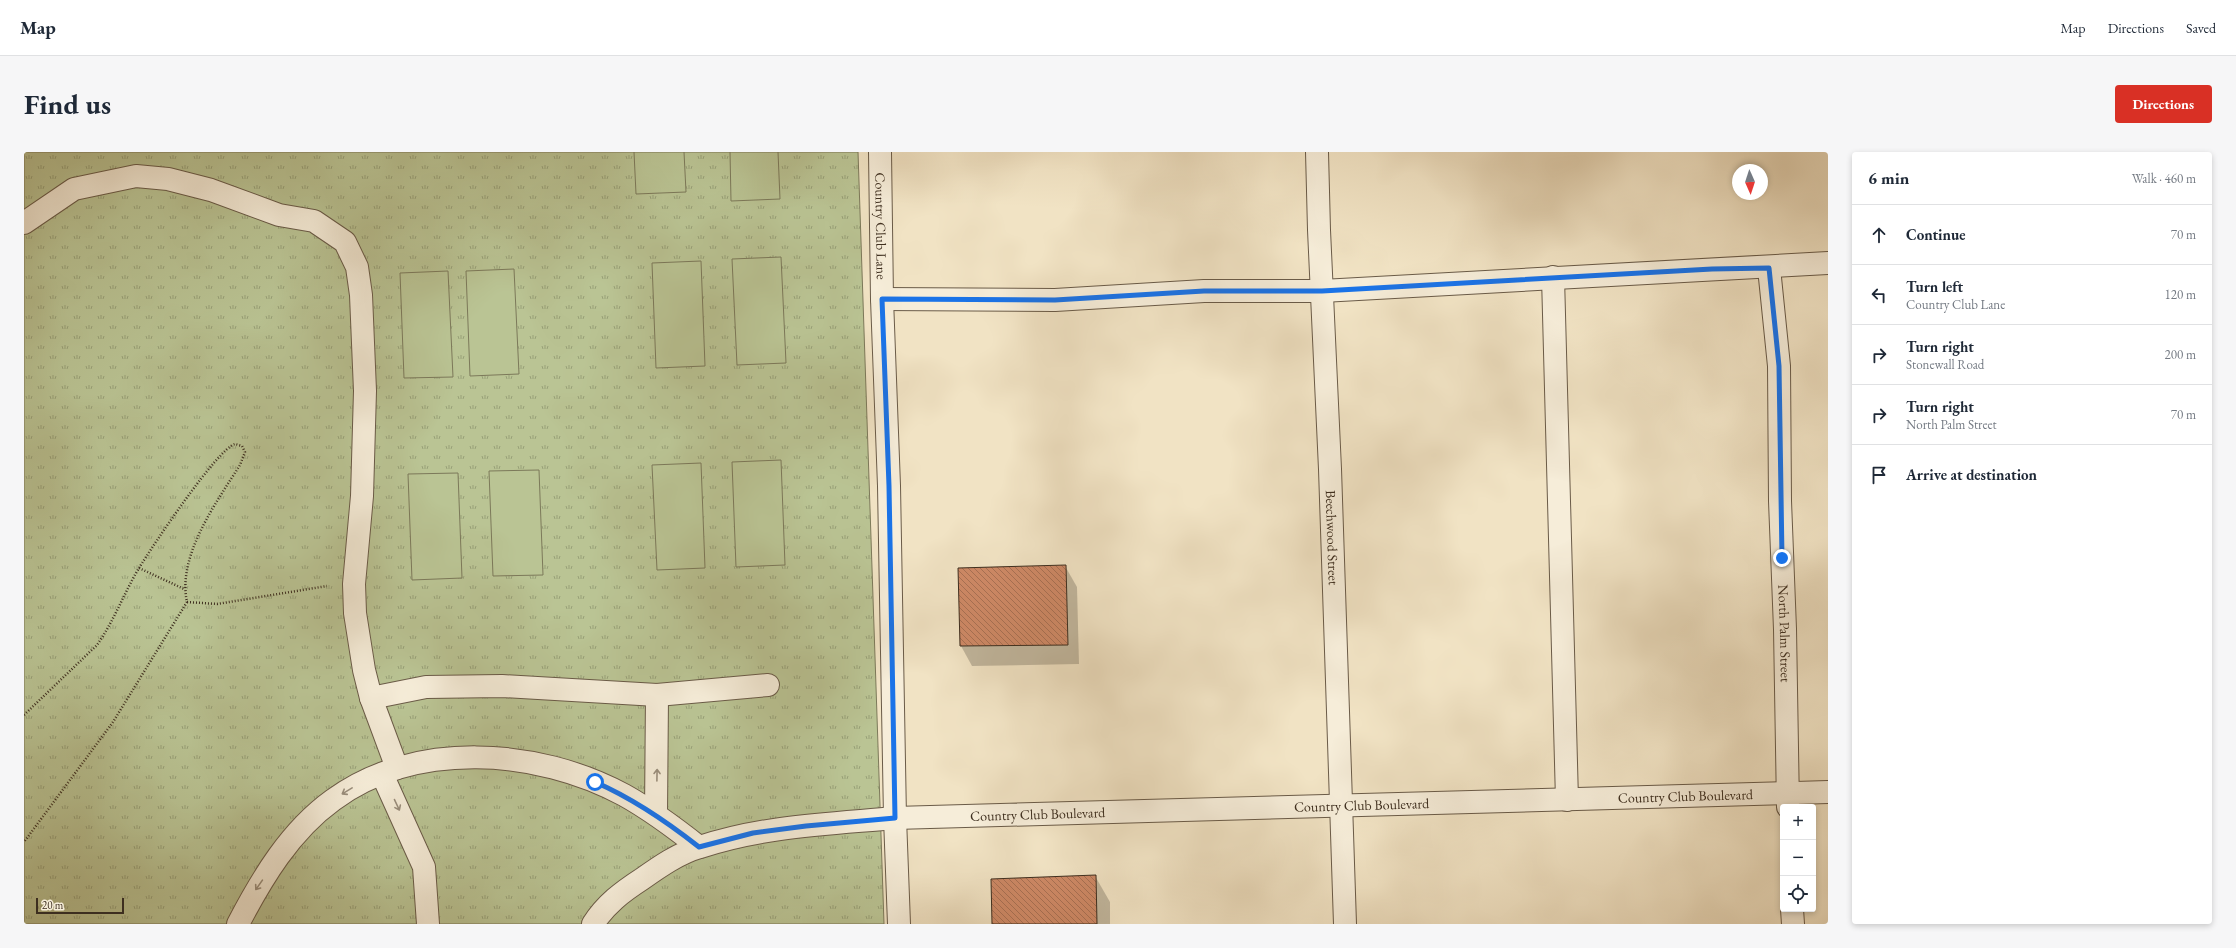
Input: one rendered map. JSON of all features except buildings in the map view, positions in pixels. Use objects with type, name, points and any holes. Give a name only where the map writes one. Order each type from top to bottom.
[{"type":"street","name":"Country Club Lane","points":[[880,152],[882,299],[889,494],[895,818],[899,924]]},
{"type":"street","name":"Beechwood Street","points":[[1317,152],[1330,469],[1345,924]]},
{"type":"street","points":[[24,223],[74,189],[136,176],[182,183],[211,190],[279,215],[314,222],[345,242],[357,267],[362,295],[365,391],[362,496],[354,584],[356,620],[364,670],[389,771],[424,867],[428,924]]},
{"type":"street","points":[[882,299],[1055,300],[1204,291],[1322,291],[1553,277],[1728,268],[1769,268],[1828,263]]},
{"type":"street","name":"North Palm Street","points":[[1769,268],[1779,366],[1788,801]]},
{"type":"street","points":[[1553,277],[1567,800]]},
{"type":"street","points":[[371,698],[426,688],[502,686],[657,695],[768,685]]},
{"type":"street","points":[[656,814],[657,695]]},
{"type":"street","points":[[238,924],[256,890],[293,837],[305,824],[333,800],[364,781],[389,771],[440,759],[492,758],[537,764],[581,776],[624,795],[656,814],[699,847]]},
{"type":"street","name":"Country Club Boulevard","points":[[593,924],[601,912],[619,894],[662,866],[699,847],[753,833],[806,826],[895,818],[1341,805],[1567,800],[1788,801],[1828,792]]},
{"type":"street","points":[[1792,912],[1792,924]]},
{"type":"path","points":[[24,715],[97,645],[106,632],[140,568],[210,467],[226,448],[235,444],[239,445],[245,452],[244,456],[190,554],[184,590],[187,602],[113,722],[24,842]]},
{"type":"path","points":[[140,568],[184,590]]},
{"type":"path","points":[[187,602],[217,604],[354,584]]},
{"type":"green space","points":[[24,152],[858,152],[884,924],[24,924]]},
{"type":"green space","points":[[634,152],[684,152],[686,192],[636,194]]},
{"type":"green space","points":[[730,152],[778,152],[780,199],[731,201]]},
{"type":"green space","points":[[781,257],[786,363],[737,365],[732,259]]},
{"type":"green space","points":[[701,261],[705,366],[656,368],[652,263]]},
{"type":"green space","points":[[514,269],[519,374],[470,376],[466,271]]},
{"type":"green space","points":[[448,271],[453,377],[404,378],[400,273]]},
{"type":"green space","points":[[781,460],[785,565],[736,567],[732,462]]},
{"type":"green space","points":[[701,463],[705,568],[657,570],[652,465]]},
{"type":"green space","points":[[539,470],[543,575],[493,576],[489,471]]},
{"type":"green space","points":[[458,473],[462,578],[412,580],[408,474]]},
{"type":"route","points":[[595,782],[624,795],[663,818],[699,847],[753,833],[806,826],[895,818],[889,486],[882,299],[1055,300],[1204,291],[1322,291],[1553,277],[1728,268],[1769,268],[1779,366],[1782,558]]}]
